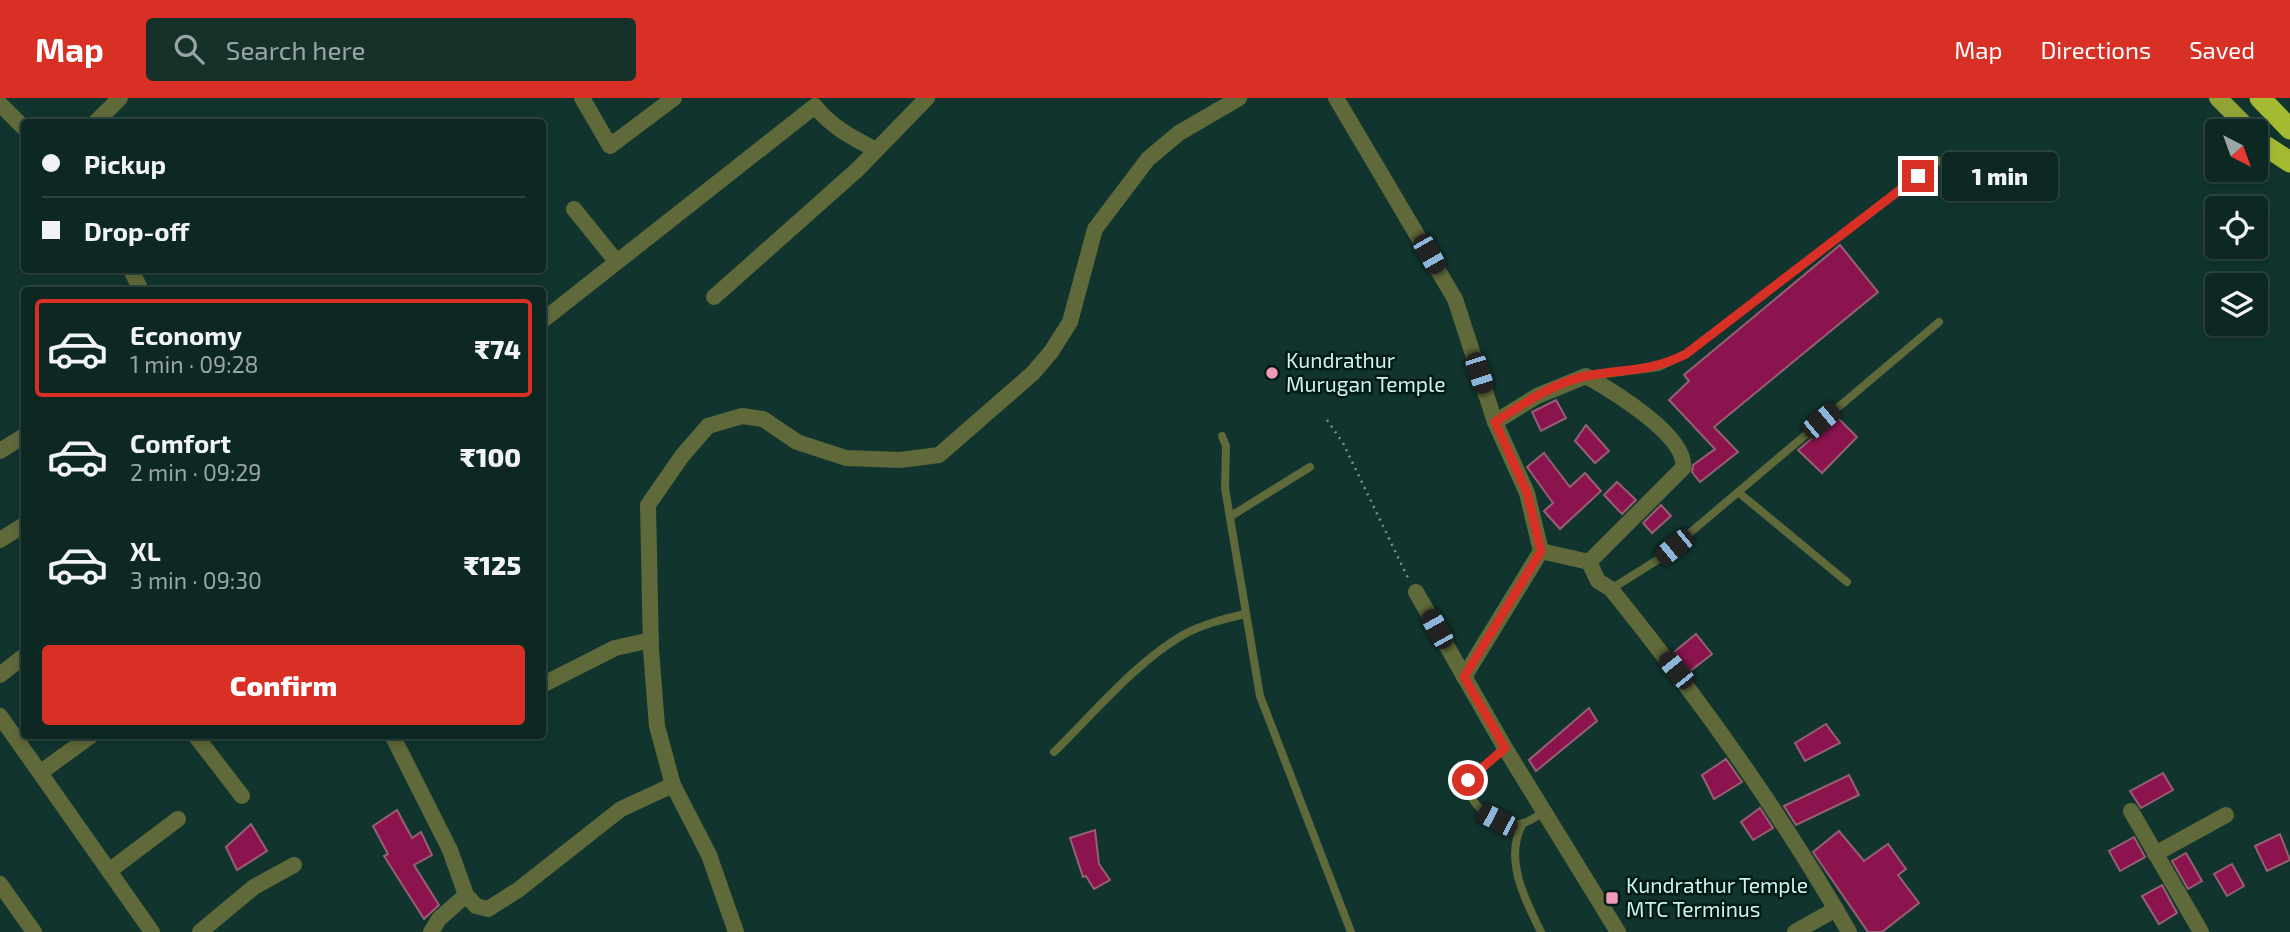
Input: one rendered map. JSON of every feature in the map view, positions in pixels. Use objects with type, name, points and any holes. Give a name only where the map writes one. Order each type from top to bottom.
[{"type":"highway","points":[[2260,98],[2290,129]]},
{"type":"highway","points":[[2268,146],[2290,162]]},
{"type":"main road","points":[[2218,98],[2239,119]]},
{"type":"main road","points":[[2268,148],[2290,170]]},
{"type":"street","points":[[99,119],[120,98]]},
{"type":"street","points":[[582,98],[610,146],[674,98]]},
{"type":"street","points":[[714,297],[771,249],[927,98]]},
{"type":"street","points":[[736,932],[709,855],[673,785],[657,726],[651,640],[648,505],[682,456],[708,426],[742,416],[762,419],[797,442],[846,458],[900,460],[939,455],[1033,373],[1051,352],[1070,321],[1096,229],[1148,159],[1179,133],[1239,98]]},
{"type":"street","points":[[1336,98],[1455,299],[1495,422],[1527,493],[1541,551],[1464,677]]},
{"type":"street","points":[[546,318],[812,102],[824,118],[876,150]]},
{"type":"street","points":[[0,104],[21,125]]},
{"type":"street","points":[[574,209],[616,261]]},
{"type":"street","points":[[1495,422],[1536,396],[1586,376],[1652,421],[1681,451],[1685,460],[1683,468],[1589,562]]},
{"type":"street","points":[[0,450],[21,438]]},
{"type":"street","points":[[0,540],[21,527]]},
{"type":"street","points":[[1541,551],[1589,562]]},
{"type":"street","points":[[1589,562],[1598,581],[1611,589],[1676,670],[1759,787],[1849,932]]},
{"type":"street","points":[[1416,592],[1505,748],[1618,932]]},
{"type":"street","points":[[546,683],[615,648],[651,640]]},
{"type":"street","points":[[0,675],[21,658]]},
{"type":"street","points":[[0,716],[152,932]]},
{"type":"street","points":[[41,772],[86,739]]},
{"type":"street","points":[[198,739],[242,796]]},
{"type":"street","points":[[394,739],[450,850],[466,895],[476,906],[488,909],[519,890],[621,809],[673,785]]},
{"type":"street","points":[[2131,811],[2202,932]]},
{"type":"street","points":[[2155,854],[2226,815]]},
{"type":"street","points":[[109,871],[178,819]]},
{"type":"street","points":[[200,932],[254,887],[294,865]]},
{"type":"street","points":[[0,884],[34,932]]},
{"type":"street","points":[[431,932],[439,919],[466,895]]},
{"type":"street","points":[[1795,932],[1836,909]]},
{"type":"lane","points":[[1586,376],[1659,367],[1686,354],[1938,161]]},
{"type":"lane","points":[[1611,589],[1659,559],[1939,322]]},
{"type":"lane","points":[[1222,436],[1226,446],[1225,488],[1260,696],[1351,932]]},
{"type":"lane","points":[[1231,516],[1311,467]]},
{"type":"lane","points":[[1738,492],[1847,582]]},
{"type":"lane","points":[[1054,752],[1149,660],[1182,636],[1211,622],[1245,614]]},
{"type":"lane","points":[[1505,748],[1480,768],[1468,785],[1471,796],[1485,814],[1497,820],[1523,823],[1544,812]]},
{"type":"lane","points":[[1523,823],[1515,844],[1516,868],[1522,891],[1541,932]]},
{"type":"path","points":[[1327,420],[1343,443],[1416,592]]},
{"type":"building","points":[[1840,245],[1878,292],[1714,427],[1738,452],[1700,482],[1692,472],[1693,465],[1715,449],[1669,400],[1689,381],[1684,375]]},
{"type":"building","points":[[1556,400],[1566,418],[1541,431],[1532,412]]},
{"type":"building","points":[[1837,417],[1857,437],[1822,473],[1798,450]]},
{"type":"building","points":[[1586,425],[1609,451],[1595,463],[1575,441]]},
{"type":"building","points":[[1544,453],[1570,487],[1585,473],[1601,491],[1560,529],[1544,511],[1553,503],[1527,467]]},
{"type":"building","points":[[1617,482],[1636,500],[1622,514],[1604,495]]},
{"type":"building","points":[[1661,505],[1671,516],[1652,533],[1643,523]]},
{"type":"building","points":[[1696,634],[1712,654],[1689,672],[1674,652]]},
{"type":"building","points":[[1589,708],[1597,721],[1536,771],[1529,760]]},
{"type":"building","points":[[1826,724],[1840,743],[1805,761],[1795,743]]},
{"type":"building","points":[[1726,759],[1742,782],[1714,799],[1702,775]]},
{"type":"building","points":[[2163,773],[2173,790],[2141,808],[2130,791]]},
{"type":"building","points":[[1849,775],[1859,795],[1796,825],[1784,806]]},
{"type":"building","points":[[1760,808],[1773,828],[1753,840],[1741,822]]},
{"type":"building","points":[[397,810],[412,838],[421,832],[432,855],[414,865],[439,905],[424,919],[384,856],[388,854],[373,826]]},
{"type":"building","points":[[251,824],[267,851],[237,870],[226,847]]},
{"type":"building","points":[[1095,830],[1099,864],[1110,880],[1094,889],[1086,876],[1083,877],[1070,838]]},
{"type":"building","points":[[1839,831],[1864,861],[1888,844],[1906,869],[1898,875],[1919,903],[1882,932],[1868,932],[1813,852]]},
{"type":"building","points":[[2280,834],[2290,860],[2267,871],[2255,846]]},
{"type":"building","points":[[2134,837],[2145,857],[2120,871],[2109,851]]},
{"type":"building","points":[[2186,853],[2202,881],[2188,889],[2172,861]]},
{"type":"building","points":[[2232,864],[2244,886],[2227,896],[2214,874]]},
{"type":"building","points":[[2162,885],[2177,913],[2159,924],[2142,896]]},
{"type":"place","name":"Kundrathur Murugan Temple","points":[[1272,373]]},
{"type":"place","name":"Kundrathur Temple MTC Terminus","points":[[1612,898]]},
{"type":"route","points":[[1468,780],[1505,748],[1464,677],[1541,551],[1527,493],[1495,422],[1536,396],[1565,382],[1586,376],[1659,367],[1686,354],[1732,316],[1918,176]]}]
